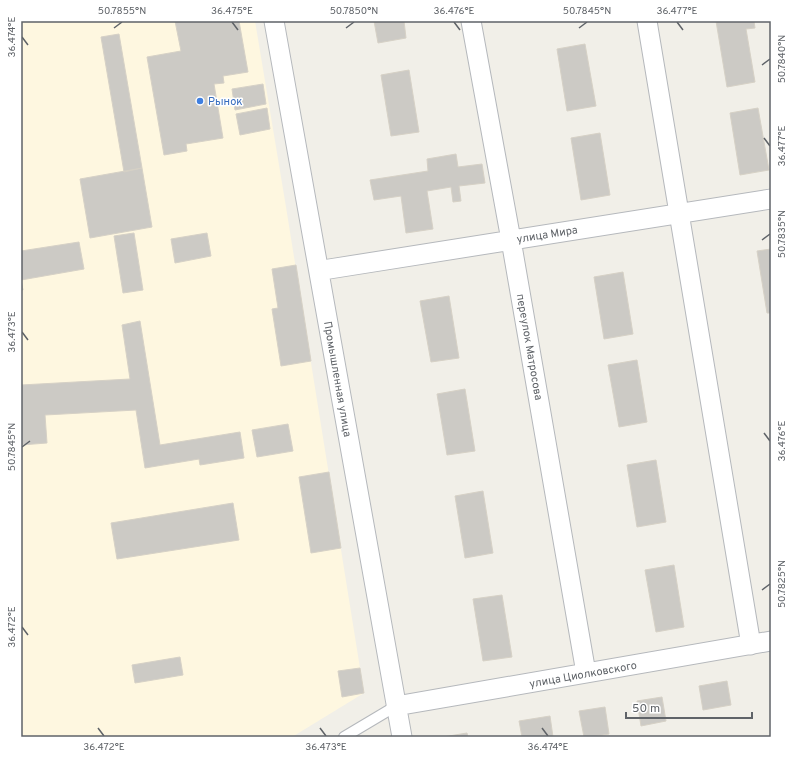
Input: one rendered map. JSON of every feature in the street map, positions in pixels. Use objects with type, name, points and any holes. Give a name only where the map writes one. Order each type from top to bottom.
[{"type":"street","name":"Промышленная улица","points":[[274,21],[402,737]]},
{"type":"street","name":"переулок Матросова","points":[[470,21],[511,240],[586,673]]},
{"type":"street","points":[[647,21],[751,645]]},
{"type":"street","name":"улица Мира","points":[[323,270],[771,198]]},
{"type":"street","name":"улица Циолковского","points":[[396,706],[771,642]]},
{"type":"lane","points":[[344,737],[396,706]]},
{"type":"shaded area","points":[[21,21],[255,21],[364,693],[292,737],[21,737]]},
{"type":"building","points":[[175,21],[239,21],[248,72],[223,76],[224,83],[214,84],[223,138],[186,144],[187,151],[164,155],[147,57],[181,51]]},
{"type":"building","points":[[374,21],[404,21],[406,38],[378,43]]},
{"type":"building","points":[[716,21],[754,21],[755,28],[746,29],[755,82],[727,87]]},
{"type":"building","points":[[119,34],[142,168],[124,172],[101,37]]},
{"type":"building","points":[[585,44],[596,106],[567,111],[557,49]]},
{"type":"building","points":[[409,70],[419,132],[391,136],[381,75]]},
{"type":"building","points":[[263,84],[266,104],[235,110],[232,89]]},
{"type":"building","points":[[267,108],[270,129],[240,135],[236,114]]},
{"type":"building","points":[[758,108],[769,170],[740,175],[730,113]]},
{"type":"building","points":[[600,133],[610,195],[581,200],[571,138]]},
{"type":"building","points":[[456,154],[458,167],[482,164],[485,183],[459,186],[461,201],[453,202],[451,187],[427,191],[433,229],[406,233],[401,196],[374,200],[370,180],[428,171],[427,159]]},
{"type":"building","points":[[142,168],[152,227],[90,238],[80,179]]},
{"type":"building","points":[[134,233],[143,290],[123,293],[114,236]]},
{"type":"building","points":[[207,233],[211,256],[175,263],[171,239]]},
{"type":"building","points":[[79,242],[84,269],[21,280],[21,251]]},
{"type":"building","points":[[771,249],[771,313],[767,313],[757,251]]},
{"type":"building","points":[[296,265],[311,361],[281,366],[272,309],[278,308],[272,269]]},
{"type":"building","points":[[623,272],[633,334],[604,339],[594,277]]},
{"type":"building","points":[[449,296],[459,358],[431,362],[420,301]]},
{"type":"building","points":[[140,321],[160,445],[240,432],[244,458],[200,465],[199,459],[145,468],[136,410],[45,415],[47,443],[21,445],[21,385],[130,379],[122,325]]},
{"type":"building","points":[[637,360],[647,422],[619,427],[608,365]]},
{"type":"building","points":[[465,389],[475,451],[447,455],[437,394]]},
{"type":"building","points":[[288,424],[293,451],[257,457],[252,430]]},
{"type":"building","points":[[656,460],[666,522],[637,527],[627,465]]},
{"type":"building","points":[[329,472],[341,548],[311,553],[299,477]]},
{"type":"building","points":[[483,491],[493,553],[465,558],[455,496]]},
{"type":"building","points":[[233,503],[239,540],[117,559],[111,523]]},
{"type":"building","points":[[674,565],[684,627],[656,632],[645,570]]},
{"type":"building","points":[[502,595],[512,657],[483,661],[473,599]]},
{"type":"building","points":[[180,657],[183,675],[135,683],[132,665]]},
{"type":"building","points":[[360,668],[364,693],[342,697],[338,671]]},
{"type":"building","points":[[727,681],[731,705],[703,710],[699,686]]},
{"type":"building","points":[[662,697],[666,721],[641,726],[637,701]]},
{"type":"building","points":[[605,707],[609,734],[584,737],[579,711]]},
{"type":"building","points":[[550,716],[553,737],[522,737],[519,721]]},
{"type":"building","points":[[467,733],[468,737],[443,737]]},
{"type":"place","name":"Рынок","points":[[200,101]]}]
